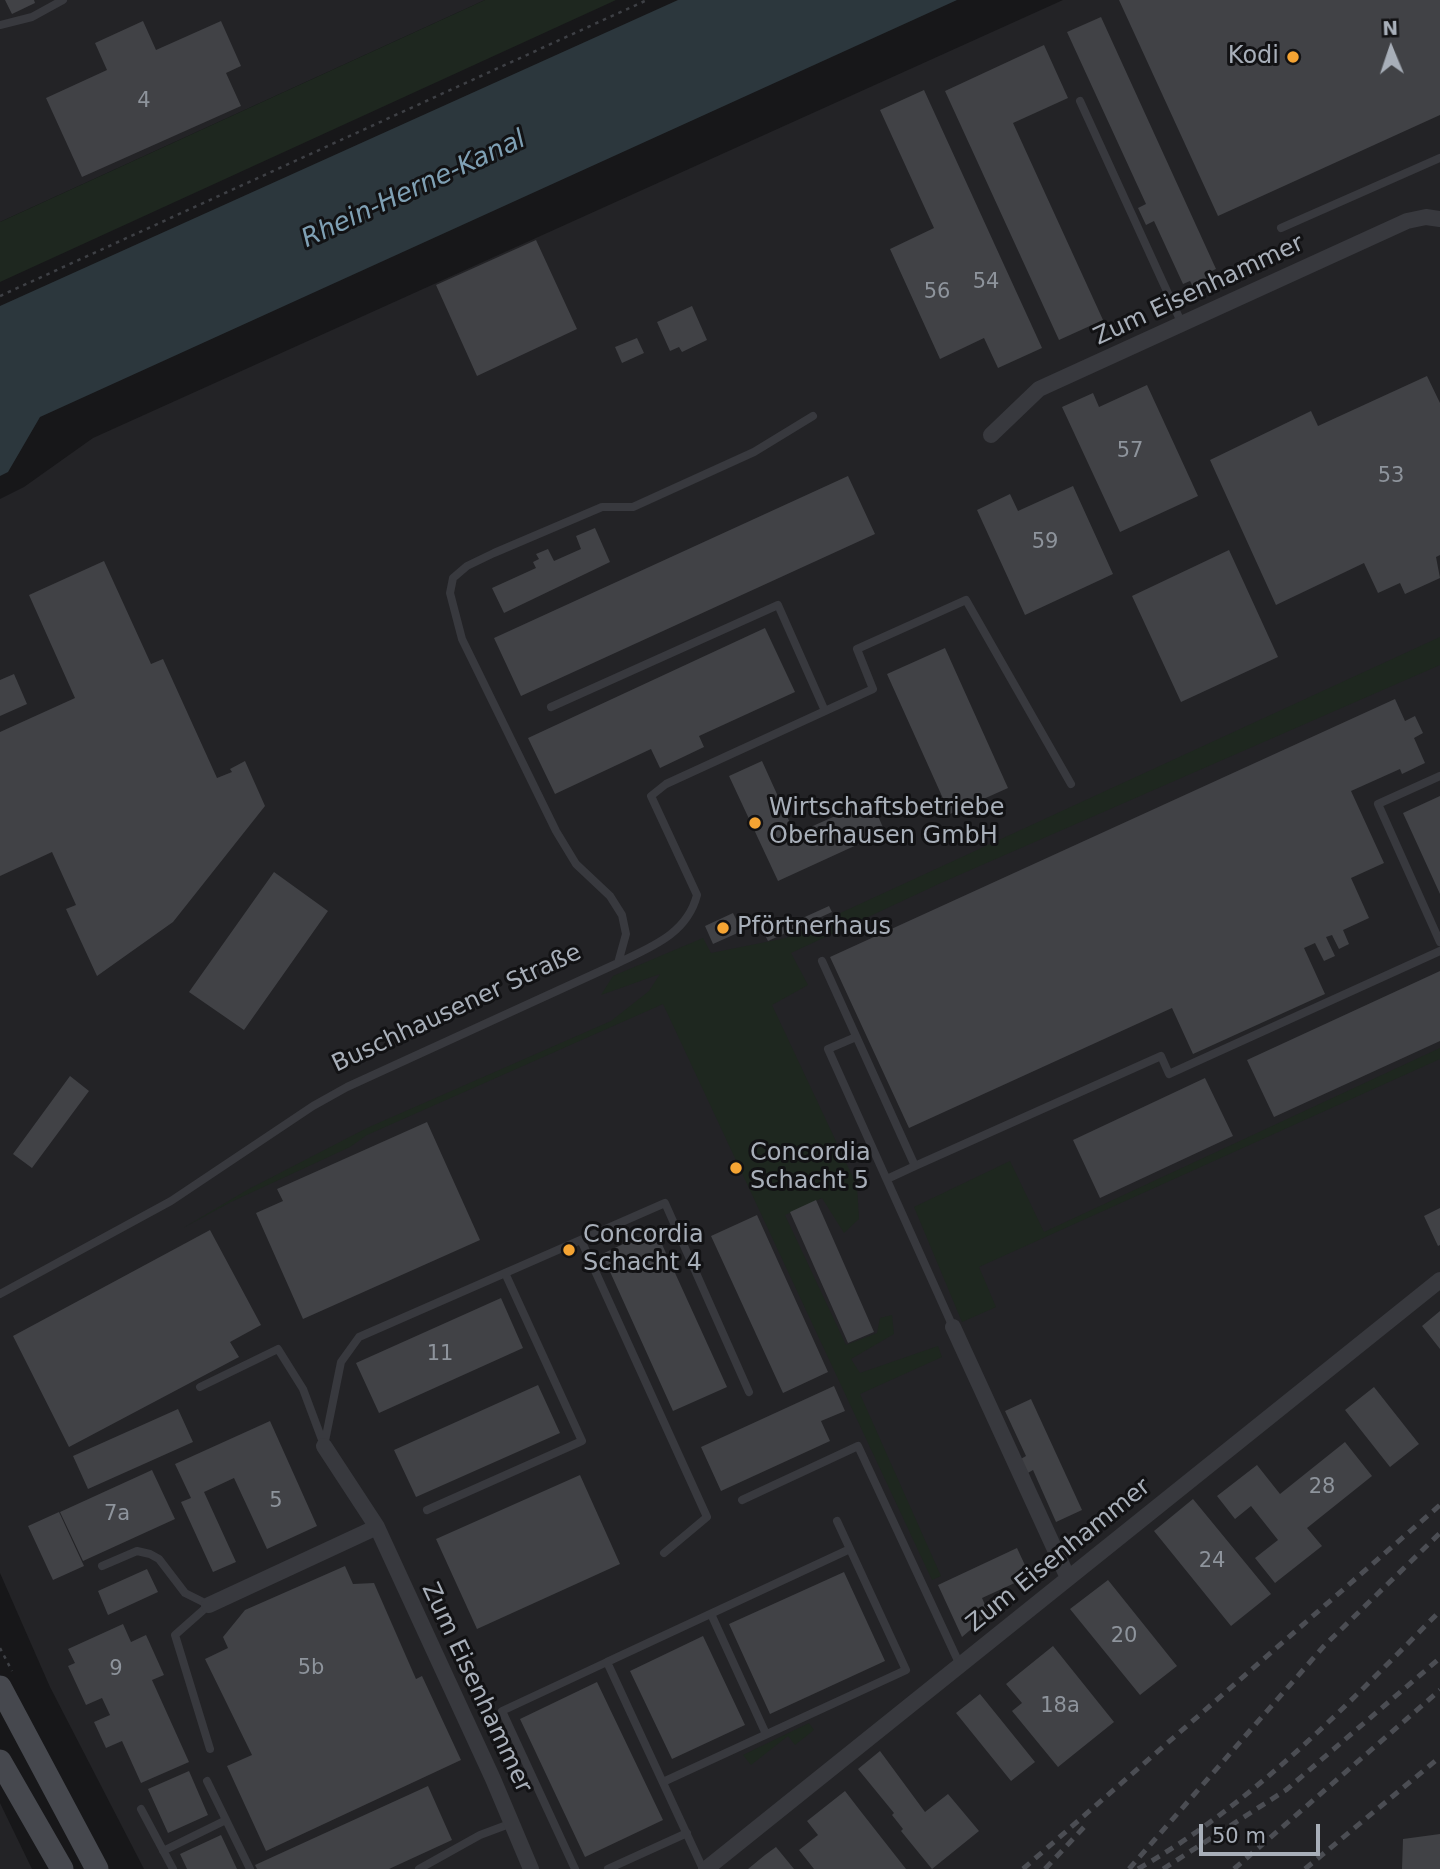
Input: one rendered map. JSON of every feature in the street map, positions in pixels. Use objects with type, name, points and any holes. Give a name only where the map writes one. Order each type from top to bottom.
[{"type":"main road","points":[[0,1687],[97,1869]]},
{"type":"main road","points":[[0,1760],[62,1869]]},
{"type":"street","name":"Zum Eisenhammer","points":[[991,435],[1039,389],[1407,221],[1426,217],[1440,219]]},
{"type":"street","name":"Zum Eisenhammer","points":[[705,1869],[1440,1280]]},
{"type":"street","points":[[953,1326],[1068,1578]]},
{"type":"street","name":"Zum Eisenhammer","points":[[324,1446],[377,1527],[531,1869]]},
{"type":"street","points":[[209,1605],[377,1527]]},
{"type":"lane","points":[[0,25],[32,17],[63,0]]},
{"type":"lane","points":[[1080,101],[1182,324]]},
{"type":"lane","points":[[1280,228],[1440,158]]},
{"type":"lane","name":"Buschhausener Straße","points":[[0,1294],[171,1201],[292,1120],[347,1087],[618,963],[626,934],[622,915],[610,896],[568,853],[462,639],[450,593],[453,578],[467,566],[601,507],[633,507],[754,452],[813,416]]},
{"type":"lane","points":[[618,963],[678,929],[689,918],[697,895],[652,796],[666,784],[873,689],[857,649],[966,600],[1071,784]]},
{"type":"lane","points":[[551,707],[778,605],[825,711]]},
{"type":"lane","points":[[1440,776],[1378,804],[1440,942]]},
{"type":"lane","points":[[887,1179],[1161,1056],[1168,1074],[1440,951]]},
{"type":"lane","points":[[822,961],[915,1167]]},
{"type":"lane","points":[[856,1037],[828,1049],[953,1326]]},
{"type":"lane","points":[[324,1446],[341,1362],[359,1337],[665,1203],[749,1392]]},
{"type":"lane","points":[[581,1240],[707,1517],[664,1553]]},
{"type":"lane","points":[[427,1510],[582,1441],[505,1273]]},
{"type":"lane","points":[[200,1387],[278,1349],[303,1389],[324,1446]]},
{"type":"lane","points":[[742,1500],[858,1446],[960,1665]]},
{"type":"lane","points":[[663,1782],[906,1670],[837,1521]]},
{"type":"lane","points":[[575,1869],[502,1711],[850,1549]]},
{"type":"lane","points":[[102,1566],[136,1551],[150,1554],[159,1559],[185,1594],[209,1605],[175,1635],[210,1749]]},
{"type":"lane","points":[[711,1614],[766,1734]]},
{"type":"lane","points":[[607,1662],[705,1869]]},
{"type":"lane","points":[[207,1781],[250,1869]]},
{"type":"lane","points":[[141,1809],[173,1869]]},
{"type":"lane","points":[[163,1851],[226,1820]]},
{"type":"lane","points":[[419,1869],[480,1835],[512,1823]]},
{"type":"lane","points":[[608,1869],[687,1833]]},
{"type":"path","points":[[0,296],[647,0]]},
{"type":"shaded area","points":[[0,0],[485,0],[0,222]]},
{"type":"shaded area","points":[[485,0],[616,0],[0,282],[0,222]]},
{"type":"shaded area","points":[[1063,0],[1440,0],[1440,1869],[144,1869],[50,1687],[0,1573],[0,499],[24,487],[93,438]]},
{"type":"shaded area","points":[[1440,637],[1440,665],[943,882],[791,953],[808,985],[772,1005],[857,1186],[859,1219],[844,1233],[822,1198],[785,1215],[846,1345],[877,1333],[880,1318],[892,1315],[894,1334],[851,1359],[860,1373],[938,1346],[942,1357],[860,1394],[941,1576],[932,1580],[663,1004],[367,1135],[350,1147],[231,1202],[183,1228],[247,1190],[367,1128],[611,1021],[649,991],[660,974],[601,995],[613,976],[703,938],[711,953],[786,938]]},
{"type":"shaded area","points":[[1440,1048],[1440,1059],[979,1267],[996,1307],[962,1322],[914,1207],[1010,1161],[1044,1232]]},
{"type":"shaded area","points":[[809,1723],[814,1730],[795,1745],[788,1736],[751,1765],[743,1755]]},
{"type":"shaded area","points":[[0,1803],[32,1869],[0,1869]]},
{"type":"water","name":"Rhein-Herne-Kanal","points":[[678,0],[957,0],[40,417],[8,472],[0,476],[0,306]]},
{"type":"building","points":[[5,0],[34,0],[35,3],[12,14]]},
{"type":"building","name":"Kodi","points":[[1119,0],[1440,0],[1440,115],[1218,216]]},
{"type":"building","points":[[1101,17],[1216,269],[1205,274],[1208,280],[1193,287],[1190,281],[1183,284],[1154,221],[1146,225],[1138,208],[1146,204],[1067,32]]},
{"type":"building","points":[[143,21],[156,50],[221,21],[241,66],[226,73],[241,106],[82,177],[46,98],[107,70],[95,43]]},
{"type":"building","points":[[1044,45],[1068,98],[1013,123],[1103,320],[1059,340],[945,91]]},
{"type":"building","points":[[924,90],[1042,348],[998,368],[984,338],[940,359],[890,249],[934,228],[880,110]]},
{"type":"building","points":[[536,240],[577,329],[477,376],[436,285]]},
{"type":"building","points":[[692,306],[707,340],[682,352],[679,347],[670,351],[657,322]]},
{"type":"building","points":[[637,338],[644,353],[622,363],[615,347]]},
{"type":"building","points":[[1427,376],[1440,403],[1440,555],[1436,557],[1440,578],[1405,594],[1400,583],[1378,593],[1364,563],[1276,605],[1210,460],[1311,411],[1318,426]]},
{"type":"building","points":[[1147,385],[1198,496],[1120,532],[1062,407],[1093,393],[1099,407]]},
{"type":"building","points":[[848,476],[875,534],[521,696],[494,638]]},
{"type":"building","points":[[1073,486],[1113,574],[1025,615],[977,510],[1010,494],[1018,511]]},
{"type":"building","points":[[595,528],[610,562],[504,613],[492,588],[536,568],[533,562],[539,559],[536,554],[548,549],[554,561],[581,549],[576,536]]},
{"type":"building","points":[[1229,550],[1278,657],[1181,702],[1132,596]]},
{"type":"building","points":[[104,561],[151,664],[163,659],[217,778],[232,772],[230,769],[245,761],[265,806],[173,922],[97,976],[66,909],[76,905],[52,852],[0,876],[0,732],[75,698],[29,595]]},
{"type":"building","points":[[765,628],[795,692],[699,736],[704,747],[660,768],[651,749],[555,794],[528,738]]},
{"type":"building","points":[[945,648],[1008,788],[950,814],[887,674]]},
{"type":"building","points":[[14,674],[27,704],[0,716],[0,680]]},
{"type":"building","points":[[1395,699],[1405,721],[1415,716],[1423,733],[1414,738],[1425,763],[1402,774],[1400,769],[1351,791],[1384,863],[1351,878],[1369,918],[1343,930],[1349,944],[1339,949],[1332,935],[1326,937],[1335,956],[1324,961],[1315,943],[1304,948],[1325,994],[1193,1054],[1172,1008],[909,1128],[830,957]]},
{"type":"building","points":[[762,761],[795,834],[871,800],[885,832],[778,881],[729,776]]},
{"type":"building","points":[[1440,796],[1440,894],[1403,813]]},
{"type":"building","points":[[274,872],[328,911],[244,1030],[189,992]]},
{"type":"building","points":[[829,906],[832,912],[768,941],[765,935]]},
{"type":"building","name":"Pförtnerhaus","points":[[733,913],[742,931],[713,944],[705,926]]},
{"type":"building","points":[[1440,971],[1440,1041],[1274,1117],[1247,1060]]},
{"type":"building","points":[[70,1076],[89,1091],[32,1168],[13,1154]]},
{"type":"building","points":[[1205,1078],[1233,1136],[1100,1198],[1073,1140]]},
{"type":"building","points":[[427,1122],[480,1240],[303,1319],[256,1213],[283,1201],[277,1189]]},
{"type":"building","points":[[816,1200],[874,1332],[848,1343],[790,1212]]},
{"type":"building","points":[[1440,1208],[1440,1245],[1438,1246],[1424,1216]]},
{"type":"building","points":[[757,1215],[828,1372],[783,1393],[711,1236]]},
{"type":"building","points":[[655,1229],[727,1387],[673,1411],[602,1254]]},
{"type":"building","points":[[210,1230],[261,1325],[230,1342],[239,1357],[69,1447],[13,1336]]},
{"type":"building","points":[[501,1298],[523,1348],[379,1413],[356,1363]]},
{"type":"building","points":[[1440,1311],[1440,1349],[1422,1326]]},
{"type":"building","points":[[538,1385],[560,1433],[416,1497],[394,1450]]},
{"type":"building","points":[[834,1386],[845,1411],[821,1421],[830,1441],[721,1491],[701,1447]]},
{"type":"building","points":[[1374,1387],[1419,1444],[1390,1467],[1345,1410]]},
{"type":"building","points":[[1031,1399],[1082,1510],[1056,1522],[1033,1470],[1026,1474],[1019,1460],[1026,1456],[1005,1411]]},
{"type":"building","points":[[178,1409],[193,1442],[88,1489],[73,1456]]},
{"type":"building","points":[[270,1421],[317,1526],[267,1549],[234,1478],[204,1492],[236,1562],[213,1572],[181,1502],[191,1498],[175,1464]]},
{"type":"building","points":[[1345,1442],[1372,1476],[1307,1528],[1322,1546],[1275,1583],[1255,1558],[1278,1540],[1251,1506],[1235,1519],[1217,1496],[1257,1465],[1280,1494]]},
{"type":"building","points":[[152,1470],[175,1519],[83,1561],[60,1512]]},
{"type":"building","points":[[580,1475],[620,1564],[477,1629],[436,1539]]},
{"type":"building","points":[[1193,1499],[1271,1594],[1231,1626],[1154,1531]]},
{"type":"building","points":[[59,1512],[84,1566],[53,1580],[28,1526]]},
{"type":"building","points":[[1017,1548],[1030,1576],[982,1598],[989,1614],[962,1637],[938,1585]]},
{"type":"building","points":[[345,1566],[353,1584],[374,1583],[416,1679],[422,1676],[461,1760],[266,1851],[227,1766],[252,1755],[205,1659],[228,1648],[223,1637],[245,1610]]},
{"type":"building","points":[[147,1569],[158,1592],[108,1615],[98,1591]]},
{"type":"building","points":[[844,1572],[885,1661],[770,1714],[729,1624]]},
{"type":"building","points":[[1108,1580],[1177,1666],[1140,1695],[1070,1609]]},
{"type":"building","points":[[123,1624],[131,1642],[146,1635],[164,1675],[152,1680],[189,1762],[141,1783],[122,1741],[106,1748],[94,1722],[110,1715],[102,1698],[86,1705],[68,1666],[75,1663],[68,1649]]},
{"type":"building","points":[[703,1636],[745,1725],[672,1759],[630,1671]]},
{"type":"building","points":[[1053,1646],[1114,1722],[1058,1767],[1012,1711],[1022,1703],[1006,1684]]},
{"type":"building","points":[[597,1682],[663,1820],[585,1857],[520,1719]]},
{"type":"building","points":[[980,1694],[1035,1762],[1011,1781],[956,1713]]},
{"type":"building","points":[[880,1751],[925,1812],[948,1794],[979,1831],[932,1869],[901,1831],[903,1829],[892,1815],[894,1813],[858,1769]]},
{"type":"building","points":[[189,1771],[208,1815],[168,1833],[148,1789]]},
{"type":"building","points":[[428,1786],[452,1840],[389,1869],[257,1869],[255,1865]]},
{"type":"building","points":[[845,1791],[906,1869],[814,1869],[799,1850],[818,1835],[807,1821]]},
{"type":"building","points":[[1440,1834],[1440,1869],[1402,1869],[1403,1839]]},
{"type":"building","points":[[221,1835],[237,1869],[187,1869],[180,1854]]},
{"type":"building","points":[[776,1847],[794,1869],[748,1869],[765,1855]]},
{"type":"railway","points":[[1023,1869],[1440,1505]]},
{"type":"railway","points":[[1129,1869],[1324,1646],[1440,1533]]},
{"type":"railway","points":[[1138,1869],[1181,1843],[1260,1783],[1334,1717],[1440,1611]]},
{"type":"railway","points":[[1163,1869],[1286,1790],[1440,1658]]},
{"type":"railway","points":[[1234,1869],[1440,1690]]},
{"type":"railway","points":[[1305,1869],[1440,1757]]},
{"type":"railway","points":[[1045,1869],[1086,1825]]},
{"type":"place","name":"Kodi","points":[[1293,57]]},
{"type":"place","name":"Wirtschaftsbetriebe Oberhausen GmbH","points":[[755,823]]},
{"type":"place","name":"Pförtnerhaus","points":[[723,928]]},
{"type":"place","name":"Concordia Schacht 5","points":[[736,1168]]},
{"type":"place","name":"Concordia Schacht 4","points":[[569,1250]]}]
